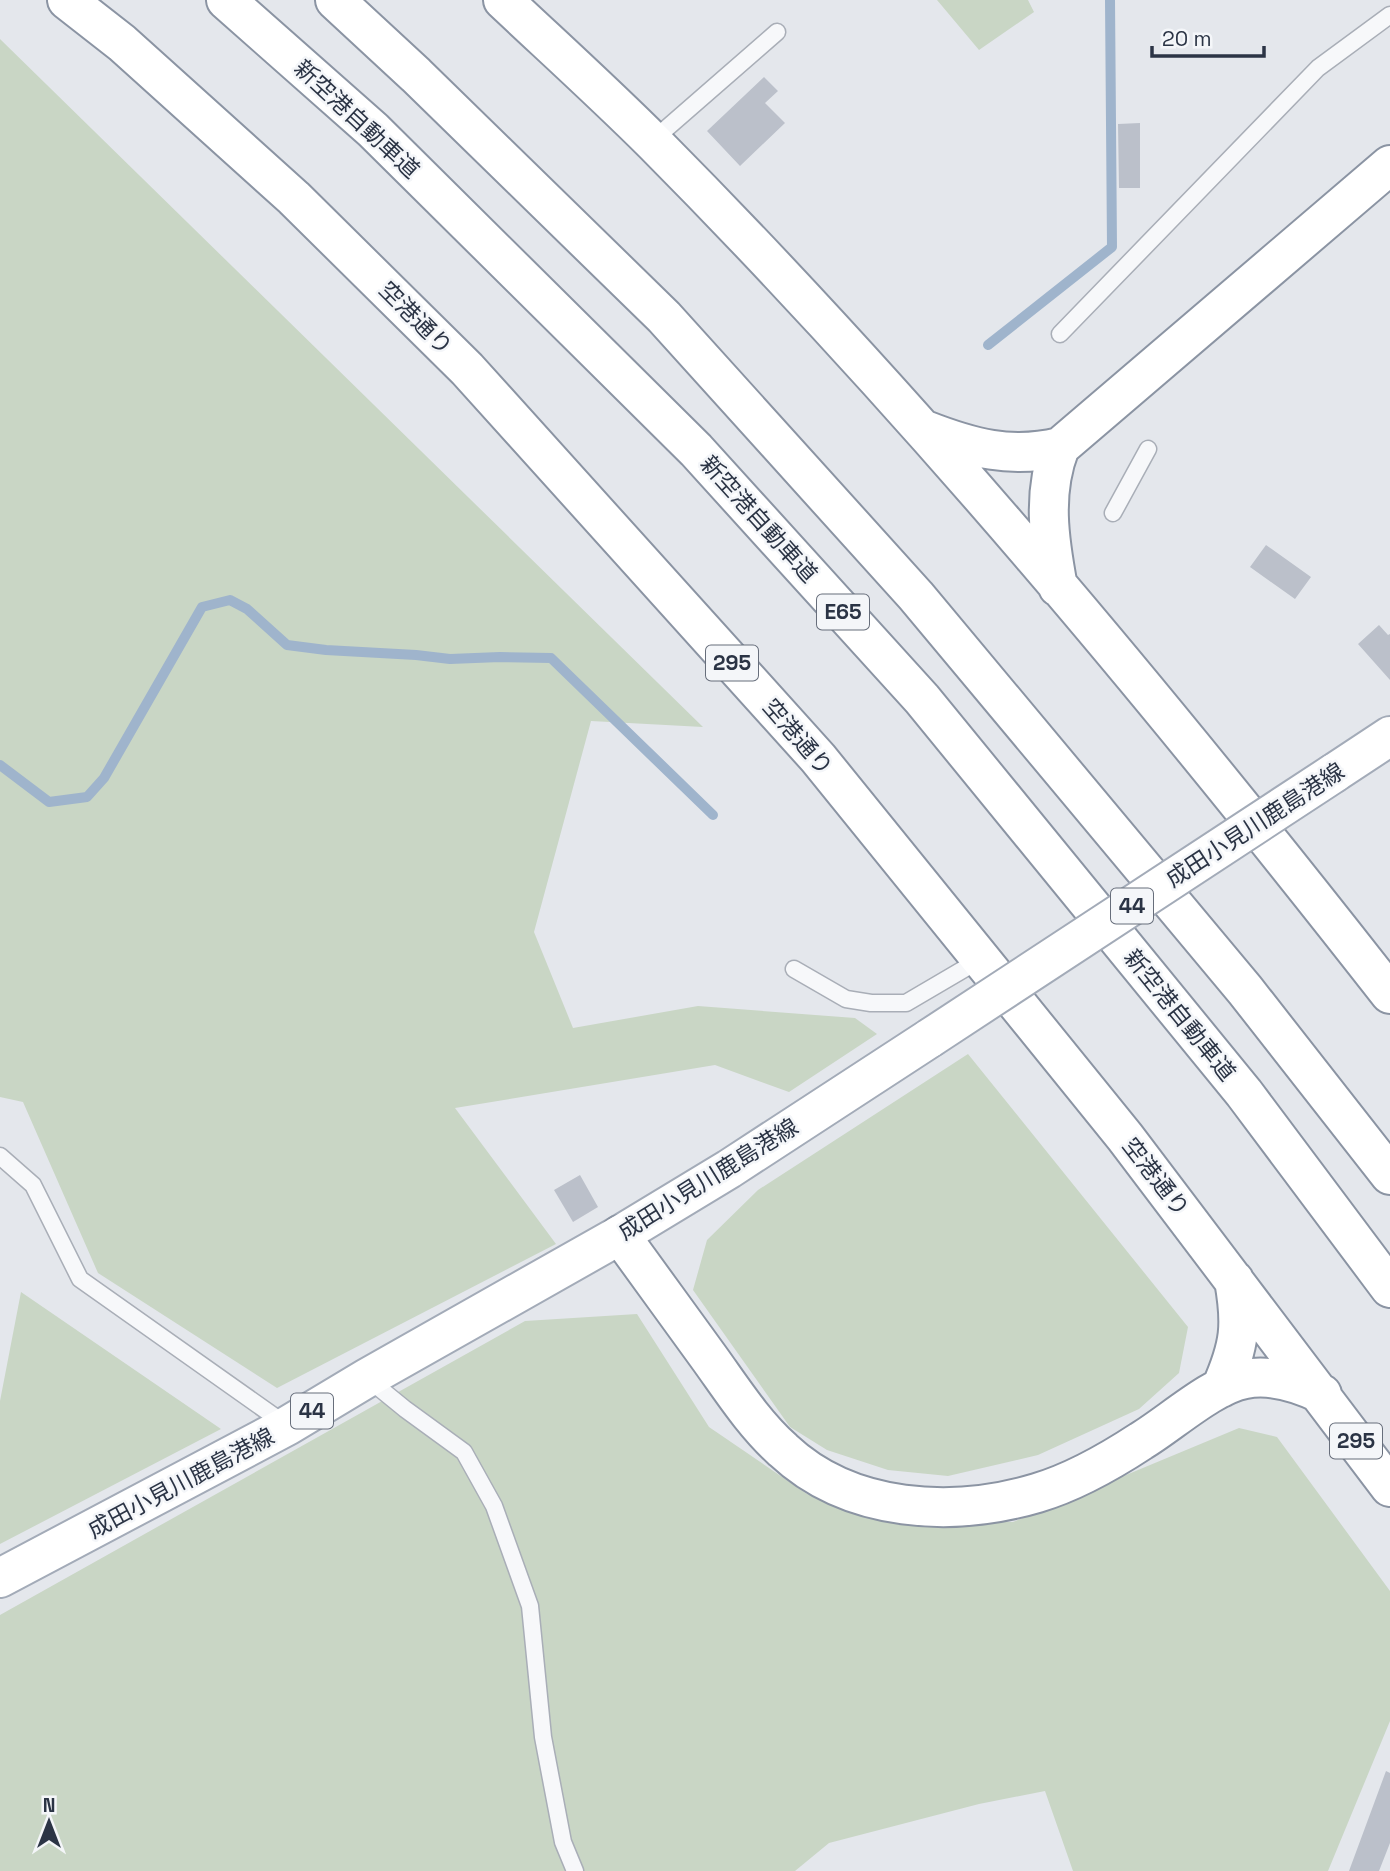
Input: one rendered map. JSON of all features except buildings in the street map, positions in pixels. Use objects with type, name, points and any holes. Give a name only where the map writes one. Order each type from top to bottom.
[{"type":"main road","name":"空港通り","points":[[67,0],[122,43],[294,198],[467,369],[818,758],[1125,1138],[1390,1487]]},
{"type":"main road","name":"新空港自動車道","points":[[226,0],[373,130],[696,450],[903,678],[1244,1093],[1390,1288]]},
{"type":"main road","name":"E65","points":[[335,0],[416,75],[664,317],[916,596],[1245,990],[1390,1175]]},
{"type":"main road","points":[[503,0],[652,141],[923,429],[1220,780],[1390,994]]},
{"type":"main road","points":[[923,429],[983,449],[1033,452],[1060,447],[1390,166]]},
{"type":"main road","points":[[1058,587],[1048,503],[1054,464],[1060,447]]},
{"type":"main road","name":"成田小見川鹿島港線","points":[[0,1578],[287,1426],[620,1235],[930,1038],[1390,736]]},
{"type":"main road","points":[[620,1235],[752,1417],[783,1451],[823,1480],[873,1499],[929,1508],[984,1505],[1038,1493],[1091,1471],[1221,1388],[1244,1379],[1298,1383],[1322,1394]]},
{"type":"main road","points":[[1221,1388],[1236,1353],[1239,1311],[1234,1280]]},
{"type":"lane","points":[[1060,334],[1318,68],[1390,15]]},
{"type":"lane","points":[[652,141],[777,32]]},
{"type":"lane","points":[[1113,513],[1148,449]]},
{"type":"lane","points":[[794,969],[846,999],[871,1003],[906,1003],[981,959]]},
{"type":"lane","points":[[0,1156],[33,1185],[80,1279],[287,1426]]},
{"type":"lane","points":[[367,1378],[464,1452],[494,1506],[530,1606],[543,1737],[564,1842],[575,1871]]},
{"type":"green space","points":[[937,0],[1028,0],[1034,12],[979,50]]},
{"type":"green space","points":[[0,39],[703,727],[591,721],[534,932],[573,1028],[698,1006],[855,1018],[877,1034],[789,1092],[715,1065],[455,1108],[556,1244],[277,1388],[98,1273],[23,1102],[0,1097]]},
{"type":"green space","points":[[968,1054],[1188,1327],[1179,1373],[1139,1409],[1038,1455],[948,1476],[888,1470],[827,1450],[790,1427],[693,1290],[707,1240],[758,1190]]},
{"type":"green space","points":[[21,1292],[221,1429],[0,1544],[0,1401]]},
{"type":"green space","points":[[637,1314],[709,1427],[807,1494],[900,1519],[1013,1522],[1239,1428],[1277,1437],[1390,1591],[1390,1721],[1328,1871],[1073,1871],[1045,1791],[979,1804],[829,1843],[795,1871],[0,1871],[0,1615],[525,1321]]},
{"type":"waterway","points":[[988,345],[1112,247],[1110,0]]},
{"type":"waterway","points":[[0,765],[49,802],[87,797],[104,778],[202,607],[230,600],[247,609],[287,645],[450,659],[551,658],[713,815]]}]
